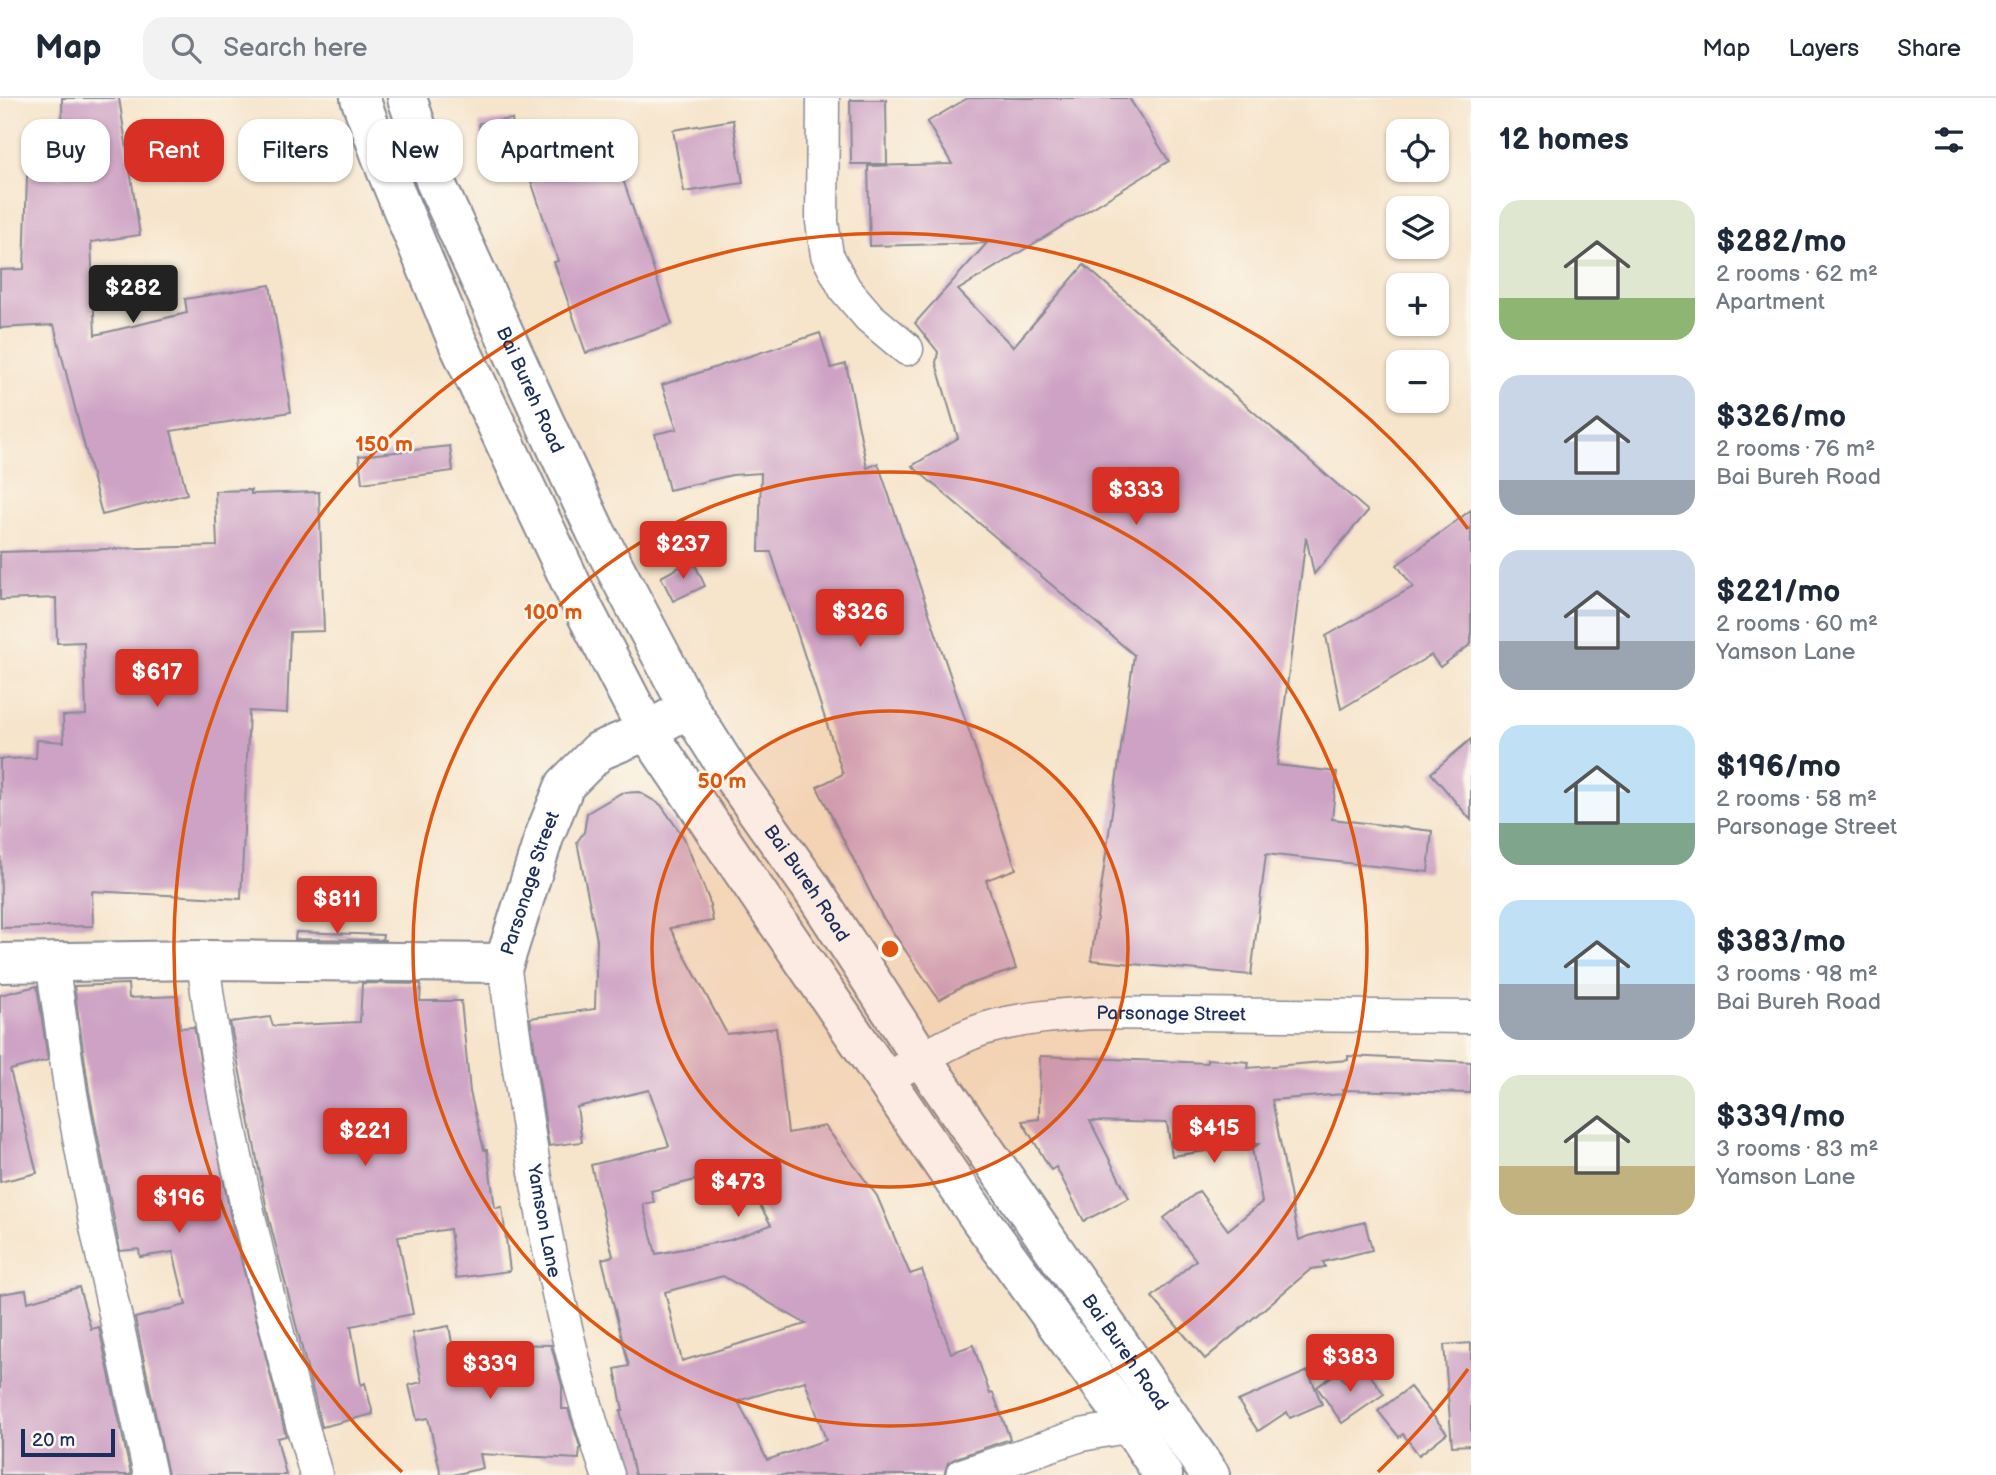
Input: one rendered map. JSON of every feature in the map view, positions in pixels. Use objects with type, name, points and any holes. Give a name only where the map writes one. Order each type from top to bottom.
[{"type":"main road","points":[[360,98],[386,170],[458,343],[578,598],[647,731],[980,1219],[1131,1426],[1163,1475]]},
{"type":"main road","name":"Bai Bureh Road","points":[[407,98],[435,181],[557,449],[609,557],[690,708],[730,774],[810,886],[922,1059],[1210,1475]]},
{"type":"main road","name":"Parsonage Street","points":[[0,962],[203,960],[503,963],[545,834],[565,785],[599,751],[647,731],[690,708]]},
{"type":"street","points":[[823,98],[822,222],[827,255],[845,289],[869,317],[907,349]]},
{"type":"street","points":[[203,960],[230,1133],[262,1270],[316,1475]]},
{"type":"street","points":[[52,961],[71,1094],[95,1222],[150,1475]]},
{"type":"street","name":"Yamson Lane","points":[[503,963],[532,1161],[556,1291],[589,1419],[608,1475]]},
{"type":"street","name":"Parsonage Street","points":[[884,1080],[984,1029],[1037,1017],[1095,1013],[1471,1017]]},
{"type":"street","points":[[962,1475],[1081,1435],[1131,1426]]},
{"type":"building","points":[[62,98],[119,98],[124,131],[124,182],[132,182],[140,235],[91,242],[95,335],[187,313],[185,299],[270,285],[291,412],[171,431],[187,494],[102,515],[54,325],[0,328],[0,270],[24,269],[27,182],[110,182],[110,119],[62,119]]},
{"type":"building","points":[[968,98],[1129,98],[1169,161],[958,290],[1013,347],[1084,265],[1368,511],[1314,574],[1306,537],[1277,765],[1337,772],[1332,819],[1432,831],[1428,872],[1266,854],[1251,975],[1091,960],[1134,655],[912,466],[958,438],[936,363],[938,352],[915,323],[987,243],[870,246],[868,166],[952,164],[927,122]]},
{"type":"building","points":[[850,100],[886,100],[887,164],[851,164]]},
{"type":"building","points":[[733,120],[743,183],[684,192],[673,130]]},
{"type":"building","points":[[531,182],[624,182],[672,324],[586,353],[554,262],[558,261]]},
{"type":"building","points":[[820,333],[831,368],[846,364],[867,468],[878,463],[1016,869],[986,880],[1016,969],[964,986],[939,1000],[882,916],[817,787],[843,774],[771,552],[759,552],[761,473],[732,475],[669,490],[655,434],[677,429],[662,385]]},
{"type":"building","points":[[450,446],[453,471],[362,483],[359,456]]},
{"type":"building","points":[[251,490],[251,494],[319,492],[324,631],[290,632],[287,713],[249,711],[241,899],[92,891],[93,926],[1,928],[0,759],[36,758],[37,740],[64,742],[63,716],[86,715],[84,642],[57,643],[56,598],[0,600],[0,552],[217,546],[215,491]]},
{"type":"building","points":[[1471,510],[1471,644],[1440,667],[1431,655],[1341,709],[1326,636],[1413,587],[1397,565]]},
{"type":"building","points":[[693,560],[705,586],[673,601],[661,577]]},
{"type":"building","points":[[1471,739],[1471,820],[1431,773]]},
{"type":"building","points":[[639,792],[661,805],[684,838],[709,900],[713,921],[670,928],[727,1034],[776,1028],[788,1133],[825,1126],[877,1196],[910,1274],[922,1270],[951,1353],[973,1345],[990,1394],[993,1393],[1010,1439],[956,1458],[948,1463],[944,1475],[635,1475],[620,1411],[623,1411],[615,1369],[629,1366],[602,1259],[613,1256],[591,1165],[669,1146],[649,1090],[577,1107],[582,1142],[549,1146],[530,1018],[595,1009],[597,940],[577,842],[584,832],[587,813],[621,793]],"holes":[[[740,1169],[771,1225],[730,1240],[656,1254],[643,1204],[654,1202],[651,1191]],[[723,1276],[806,1324],[682,1361],[665,1292]],[[805,1381],[826,1440],[767,1460],[738,1401]]]},
{"type":"building","points":[[296,932],[383,935],[382,940],[295,939]]},
{"type":"building","points":[[362,983],[421,984],[420,1001],[461,1001],[470,1092],[484,1150],[487,1150],[495,1208],[502,1207],[510,1271],[456,1278],[450,1229],[398,1237],[413,1314],[351,1326],[361,1385],[365,1383],[373,1414],[322,1427],[268,1215],[230,1022],[270,1017],[273,1026],[360,1022]]},
{"type":"building","points":[[128,984],[129,998],[178,996],[180,1028],[194,1027],[232,1224],[286,1436],[277,1438],[286,1475],[168,1475],[135,1318],[186,1305],[173,1252],[140,1257],[139,1249],[120,1251],[89,1091],[74,986]]},
{"type":"building","points":[[37,986],[48,1060],[10,1070],[37,1173],[0,1182],[0,995]]},
{"type":"building","points":[[1040,1056],[1207,1063],[1207,1059],[1249,1062],[1248,1068],[1348,1060],[1348,1056],[1471,1062],[1471,1093],[1342,1090],[1343,1094],[1272,1100],[1299,1240],[1365,1222],[1372,1250],[1323,1262],[1325,1267],[1311,1269],[1205,1359],[1152,1297],[1196,1260],[1164,1218],[1199,1191],[1228,1230],[1262,1202],[1252,1149],[1260,1143],[1172,1156],[1167,1123],[1090,1121],[1129,1198],[1084,1221],[1056,1167],[1051,1170],[1022,1121],[1039,1119]]},
{"type":"building","points":[[79,1287],[91,1329],[99,1327],[131,1475],[0,1475],[0,1294],[26,1290],[28,1302]]},
{"type":"building","points":[[449,1326],[452,1343],[551,1345],[562,1386],[562,1409],[568,1409],[580,1447],[579,1459],[480,1454],[483,1468],[441,1475],[428,1418],[417,1420],[409,1385],[422,1382],[412,1333]]},
{"type":"building","points":[[1471,1343],[1471,1445],[1452,1446],[1444,1345]]},
{"type":"building","points":[[1365,1368],[1384,1394],[1342,1423],[1317,1387],[1338,1372],[1345,1382]]},
{"type":"building","points":[[1308,1371],[1322,1404],[1290,1418],[1287,1412],[1258,1431],[1238,1401]]},
{"type":"building","points":[[1410,1387],[1447,1433],[1419,1455],[1403,1434],[1399,1437],[1378,1411]]}]
